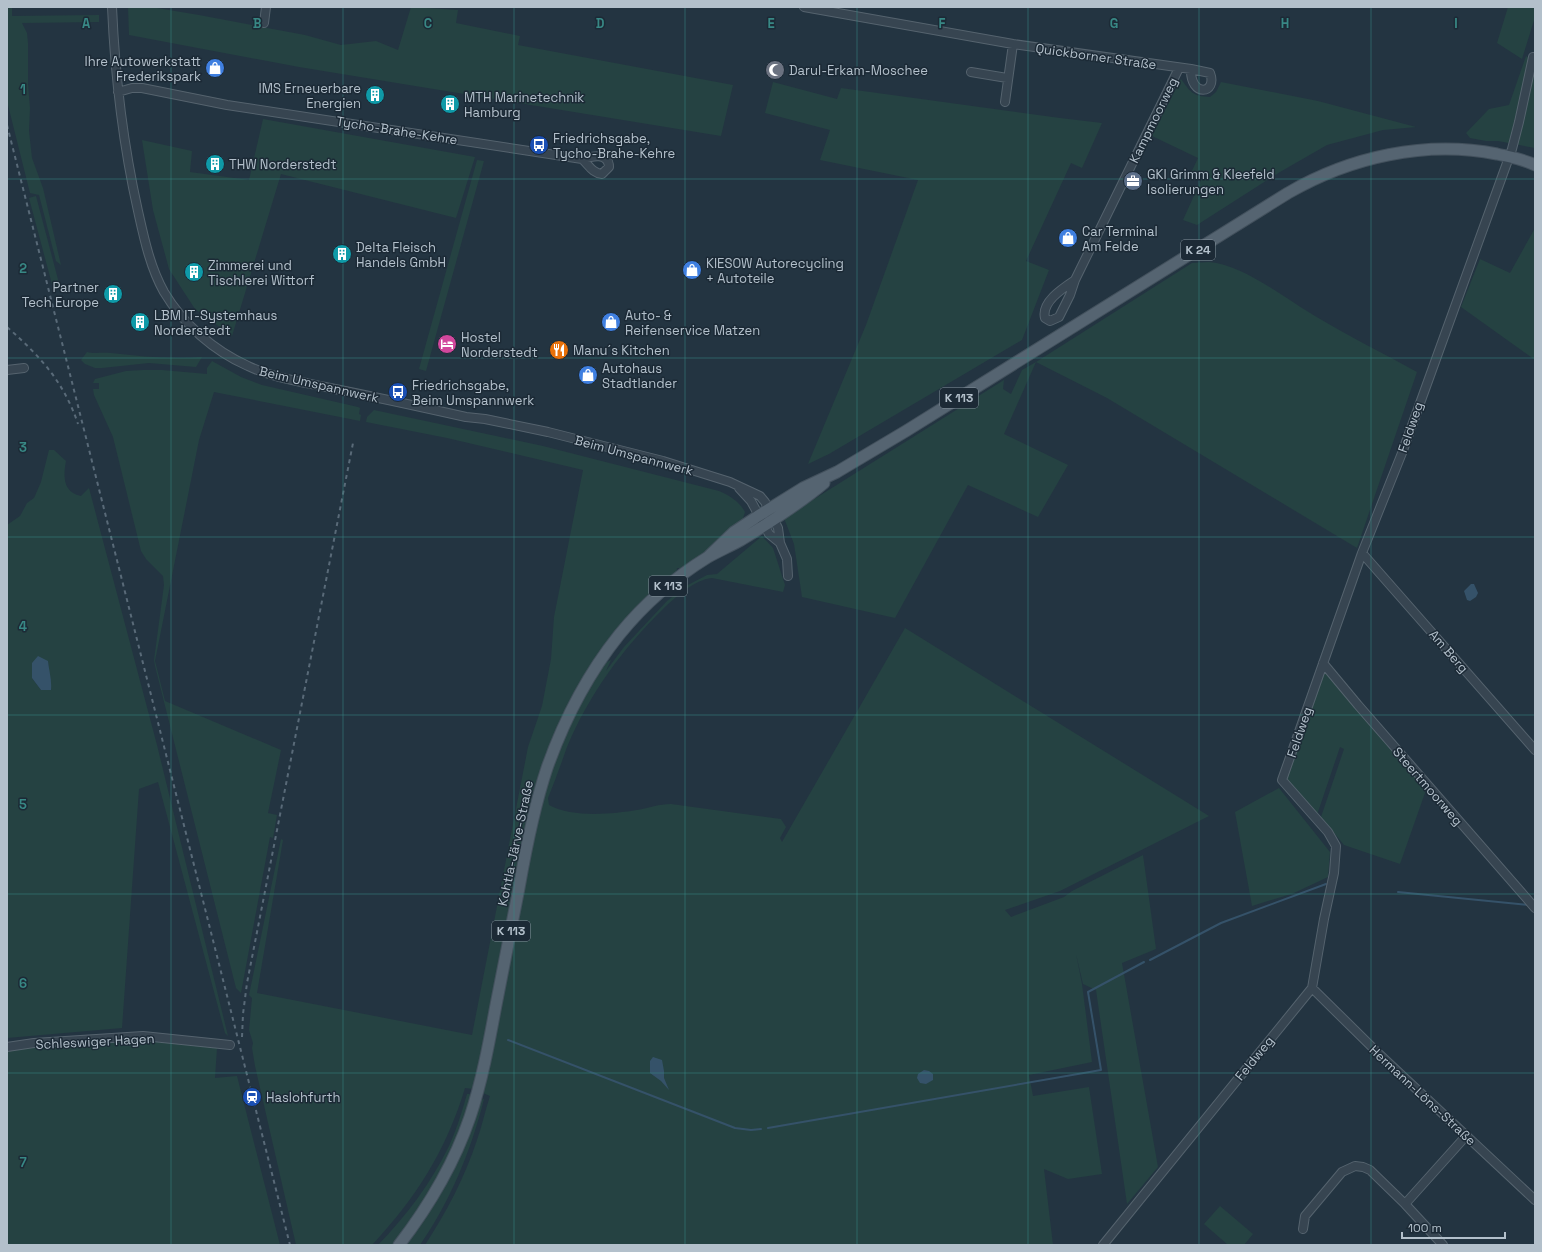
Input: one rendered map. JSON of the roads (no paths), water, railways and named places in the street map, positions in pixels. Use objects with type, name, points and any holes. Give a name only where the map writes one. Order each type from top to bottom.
[{"type":"main road","name":"K 24","points":[[1043,346],[1288,194],[1339,168],[1376,157],[1424,150],[1462,149],[1509,156],[1535,165]]},
{"type":"main road","name":"Kohtla-Järve-Straße","points":[[399,1245],[423,1213],[447,1171],[458,1149],[473,1108],[488,1049],[523,867],[539,795],[548,766],[565,722],[592,674],[631,621],[655,597],[709,556],[734,532],[807,497],[837,472],[1043,346]]},
{"type":"street","name":"Beim Umspannwerk","points":[[112,7],[118,92],[132,181],[143,232],[157,278],[165,293],[181,316],[196,331],[231,358],[262,372],[466,417],[485,419],[548,432],[663,461],[722,479],[760,496],[778,528],[780,543],[787,559],[788,576]]},
{"type":"street","points":[[264,23],[266,7]]},
{"type":"street","name":"Quickborner Straße","points":[[804,7],[1013,44],[1191,69]]},
{"type":"street","points":[[1005,102],[1007,78],[1013,44]]},
{"type":"street","name":"Feldweg","points":[[1102,1245],[1312,988],[1334,873],[1336,846],[1328,832],[1282,780],[1362,553],[1402,453],[1509,156],[1519,122],[1533,57]]},
{"type":"street","name":"Kampmoorweg","points":[[1075,280],[1061,290],[1049,302],[1045,311],[1045,318],[1050,321],[1059,317],[1070,296],[1075,280],[1179,68]]},
{"type":"street","points":[[971,72],[1007,78]]},
{"type":"street","name":"Tycho-Brahe-Kehre","points":[[118,92],[132,88],[142,88],[226,105],[582,159]]},
{"type":"street","points":[[7,370],[24,368]]},
{"type":"street","name":"Beim Umspannwerk","points":[[736,485],[751,502],[769,534],[780,543]]},
{"type":"street","name":"Am Berg","points":[[1362,553],[1535,750]]},
{"type":"street","name":"Steertmoorweg","points":[[1323,663],[1535,908]]},
{"type":"street","name":"Hermann-Löns-Straße","points":[[1312,988],[1535,1200]]},
{"type":"street","name":"Schleswiger Hagen","points":[[7,1047],[143,1036],[230,1045]]},
{"type":"street","points":[[1404,1204],[1466,1136]]},
{"type":"street","points":[[1303,1229],[1305,1216],[1342,1172],[1355,1166],[1370,1170],[1443,1245]]},
{"type":"water","points":[[1471,584],[1474,584],[1478,593],[1476,597],[1470,601],[1467,600],[1464,591]]},
{"type":"water","points":[[38,656],[48,661],[51,690],[41,690],[32,678],[32,663]]},
{"type":"water","points":[[653,1057],[662,1060],[664,1078],[669,1090],[661,1081],[650,1073],[650,1061]]},
{"type":"water","points":[[924,1070],[933,1074],[933,1080],[926,1084],[920,1083],[917,1078],[918,1074]]},
{"type":"waterway","points":[[1150,960],[1221,923],[1326,884]]},
{"type":"waterway","points":[[1398,892],[1528,905]]},
{"type":"waterway","points":[[768,1128],[1101,1070],[1088,992],[1144,962]]},
{"type":"waterway","points":[[508,1040],[735,1128],[751,1130],[761,1129]]},
{"type":"railway","points":[[7,125],[290,1245]]},
{"type":"railway","points":[[7,327],[30,348],[50,371],[66,395],[78,424]]},
{"type":"railway","points":[[242,1037],[247,983],[353,443]]},
{"type":"place","name":"Ihre Autowerkstatt Frederikspark","points":[[215,68]]},
{"type":"place","name":"Darul-Erkam-Moschee","points":[[775,70]]},
{"type":"place","name":"IMS Erneuerbare Energien","points":[[375,95]]},
{"type":"place","name":"MTH Marinetechnik Hamburg","points":[[450,104]]},
{"type":"place","name":"Friedrichsgabe, Tycho-Brahe-Kehre","points":[[539,145]]},
{"type":"place","name":"THW Norderstedt","points":[[215,164]]},
{"type":"place","name":"GKI Grimm & Kleefeld Isolierungen","points":[[1133,181]]},
{"type":"place","name":"Car Terminal Am Felde","points":[[1068,238]]},
{"type":"place","name":"Delta Fleisch Handels GmbH","points":[[342,254]]},
{"type":"place","name":"KIESOW Autorecycling + Autoteile","points":[[692,270]]},
{"type":"place","name":"Zimmerei und Tischlerei Wittorf","points":[[194,272]]},
{"type":"place","name":"Partner Tech Europe","points":[[113,294]]},
{"type":"place","name":"LBM IT-Systemhaus Norderstedt","points":[[140,322]]},
{"type":"place","name":"Auto- & Reifenservice Matzen","points":[[611,322]]},
{"type":"place","name":"Hostel Norderstedt","points":[[447,344]]},
{"type":"place","name":"Manu´s Kitchen","points":[[559,350]]},
{"type":"place","name":"Autohaus Stadtlander","points":[[588,375]]},
{"type":"place","name":"Friedrichsgabe, Beim Umspannwerk","points":[[398,392]]},
{"type":"place","name":"Haslohfurth","points":[[252,1097]]}]
